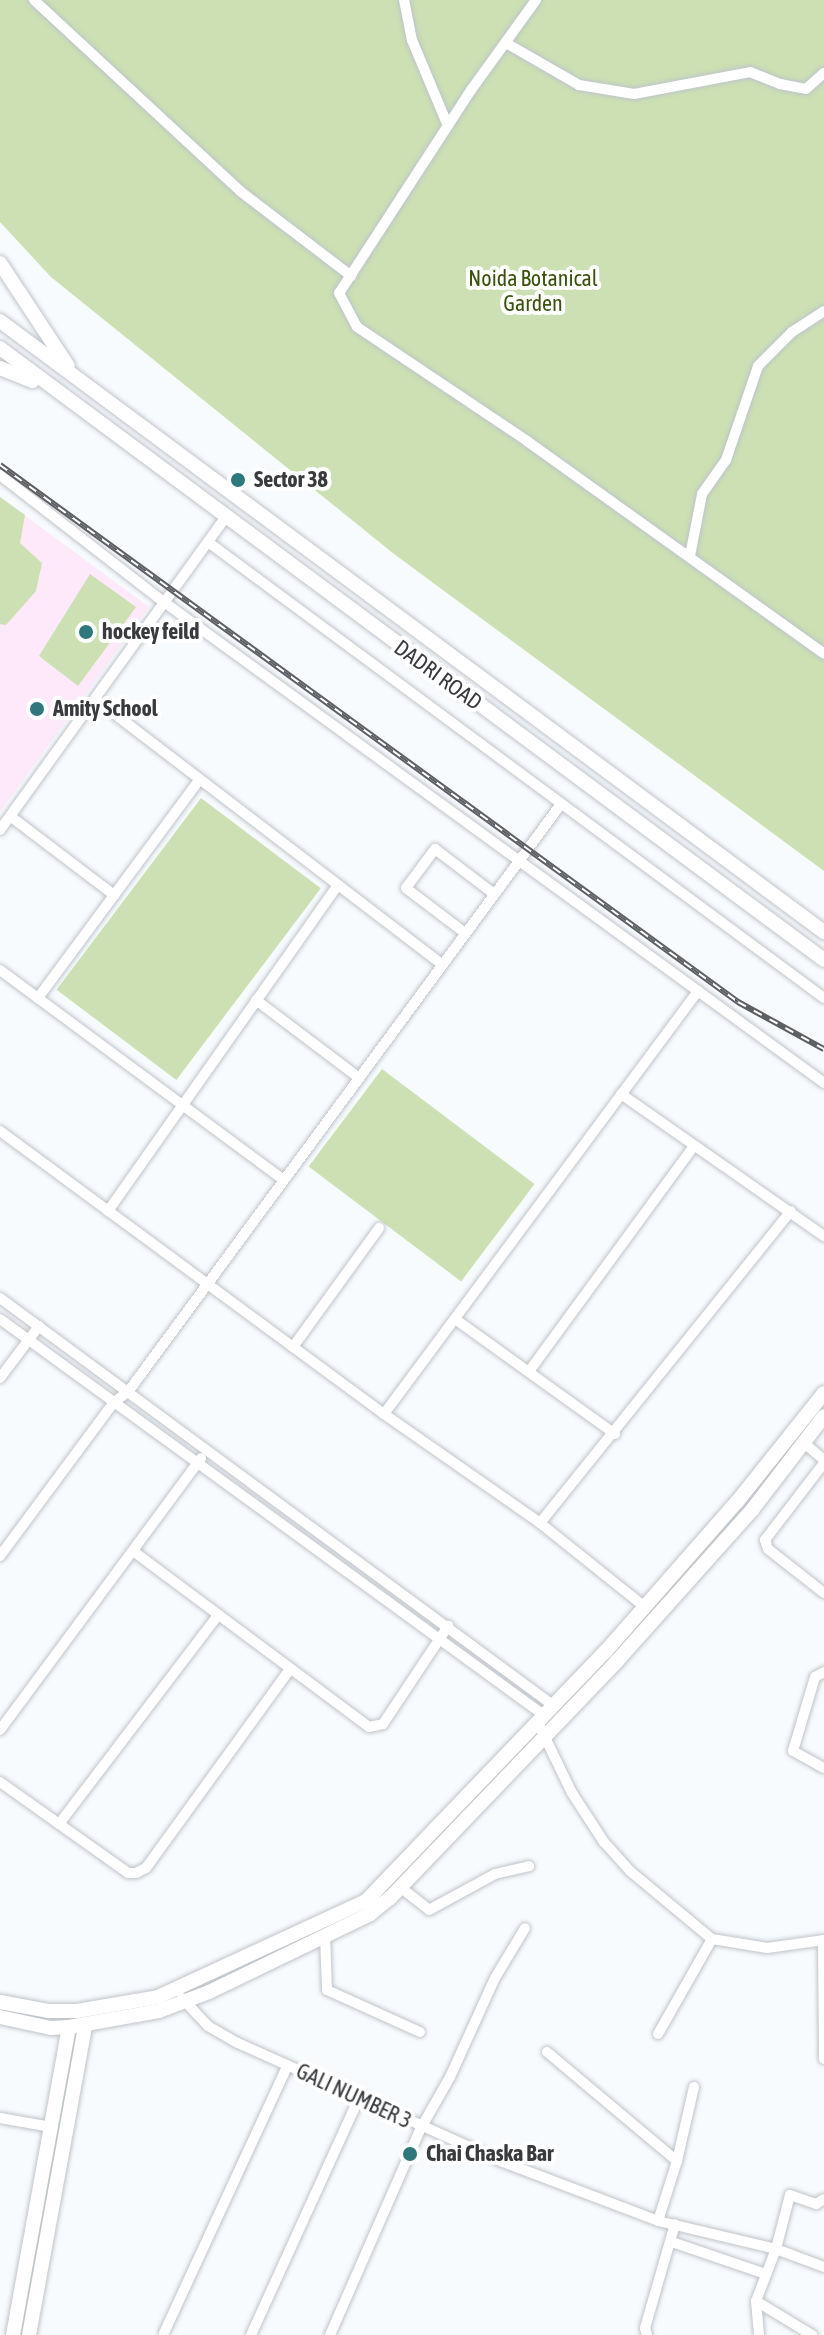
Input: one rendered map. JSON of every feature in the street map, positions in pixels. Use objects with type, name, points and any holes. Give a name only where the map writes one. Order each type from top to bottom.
[{"type":"street","points":[[34,0],[240,191],[351,276]]},
{"type":"street","points":[[404,0],[412,40],[448,126]]},
{"type":"street","points":[[536,0],[448,126],[339,293],[357,327],[690,556],[824,654]]},
{"type":"street","points":[[506,43],[579,85],[634,94],[750,72],[780,84],[806,89],[824,73]]},
{"type":"street","points":[[0,263],[75,377]]},
{"type":"street","points":[[690,556],[702,494],[726,460],[758,366],[792,332],[824,311]]},
{"type":"street","name":"DADRI ROAD","points":[[0,321],[824,932]]},
{"type":"street","points":[[0,348],[52,389]]},
{"type":"street","points":[[0,368],[52,389]]},
{"type":"street","name":"DADRI ROAD","points":[[52,389],[824,960]]},
{"type":"street","points":[[0,475],[164,602],[824,1083]]},
{"type":"street","points":[[0,830],[225,518]]},
{"type":"street","points":[[208,542],[824,998]]},
{"type":"street","points":[[95,699],[442,964]]},
{"type":"street","points":[[38,998],[200,779]]},
{"type":"street","points":[[0,1556],[114,1402],[128,1392],[561,804]]},
{"type":"street","points":[[10,816],[114,895]]},
{"type":"street","points":[[465,933],[406,888],[435,849],[494,894]]},
{"type":"street","points":[[108,1211],[338,885]]},
{"type":"street","points":[[0,970],[284,1180]]},
{"type":"street","points":[[384,1414],[698,991]]},
{"type":"street","points":[[256,1000],[359,1078]]},
{"type":"street","points":[[621,1094],[824,1236]]},
{"type":"street","points":[[0,1131],[384,1414],[540,1523],[645,1607]]},
{"type":"street","points":[[530,1370],[694,1146]]},
{"type":"street","points":[[540,1523],[615,1434],[791,1211]]},
{"type":"street","points":[[293,1347],[379,1228]]},
{"type":"street","points":[[0,1298],[448,1626],[545,1721],[604,1842],[630,1871],[712,1939],[767,1948],[824,1940],[824,2059]]},
{"type":"street","points":[[0,1319],[439,1639],[545,1721]]},
{"type":"street","points":[[455,1319],[615,1434]]},
{"type":"street","points":[[0,1378],[39,1326]]},
{"type":"street","points":[[0,2017],[51,2028],[85,2026],[181,1996],[370,1914],[400,1887],[737,1502],[824,1393]]},
{"type":"street","points":[[0,2002],[49,2011],[77,2011],[181,1996],[366,1901],[752,1510],[824,1416]]},
{"type":"street","points":[[804,1443],[824,1461],[765,1540],[768,1549],[824,1593]]},
{"type":"street","points":[[0,1730],[207,1450]]},
{"type":"street","points":[[133,1551],[369,1727],[376,1728],[383,1724],[448,1626]]},
{"type":"street","points":[[59,1824],[218,1615]]},
{"type":"street","points":[[0,1783],[128,1873],[146,1868],[290,1669]]},
{"type":"street","points":[[824,1672],[815,1677],[793,1751],[824,1768]]},
{"type":"street","points":[[400,1887],[429,1910],[495,1874],[529,1866]]},
{"type":"street","points":[[330,2335],[421,2128],[450,2077],[495,1978],[525,1928]]},
{"type":"street","points":[[325,1935],[327,1990],[420,2032]]},
{"type":"street","points":[[658,2034],[712,1939]]},
{"type":"street","name":"GALI NUMBER 3","points":[[181,1996],[208,2026],[421,2128],[658,2221],[776,2249],[824,2267]]},
{"type":"street","points":[[29,2335],[85,2026]]},
{"type":"street","points":[[13,2335],[69,2027]]},
{"type":"street","points":[[547,2052],[677,2161]]},
{"type":"street","points":[[164,2333],[288,2065]]},
{"type":"street","points":[[658,2221],[677,2161],[694,2087]]},
{"type":"street","points":[[251,2335],[359,2098]]},
{"type":"street","points":[[0,2118],[51,2127]]},
{"type":"street","points":[[759,2335],[756,2301],[776,2249],[790,2195],[816,2204],[824,2199]]},
{"type":"street","points":[[647,2335],[645,2328],[675,2224]]},
{"type":"street","points":[[672,2242],[766,2274]]},
{"type":"street","points":[[756,2301],[812,2335]]},
{"type":"shaded area","name":"Amity School","points":[[0,497],[149,607],[0,812]]},
{"type":"green space","name":"Noida Botanical Garden","points":[[0,0],[824,0],[824,871],[394,554],[51,277],[0,222]]},
{"type":"green space","points":[[0,497],[25,515],[20,543],[42,563],[36,591],[6,625],[0,624]]},
{"type":"green space","name":"hockey feild","points":[[90,574],[136,607],[78,686],[39,656]]},
{"type":"green space","points":[[201,798],[321,888],[176,1080],[57,990]]},
{"type":"green space","points":[[382,1069],[535,1184],[461,1281],[309,1166]]},
{"type":"railway","points":[[0,465],[738,1002],[824,1049]]},
{"type":"place","name":"Sector 38","points":[[238,480]]},
{"type":"place","name":"hockey feild","points":[[86,632]]},
{"type":"place","name":"Amity School","points":[[37,709]]},
{"type":"place","name":"Chai Chaska Bar","points":[[410,2154]]}]
